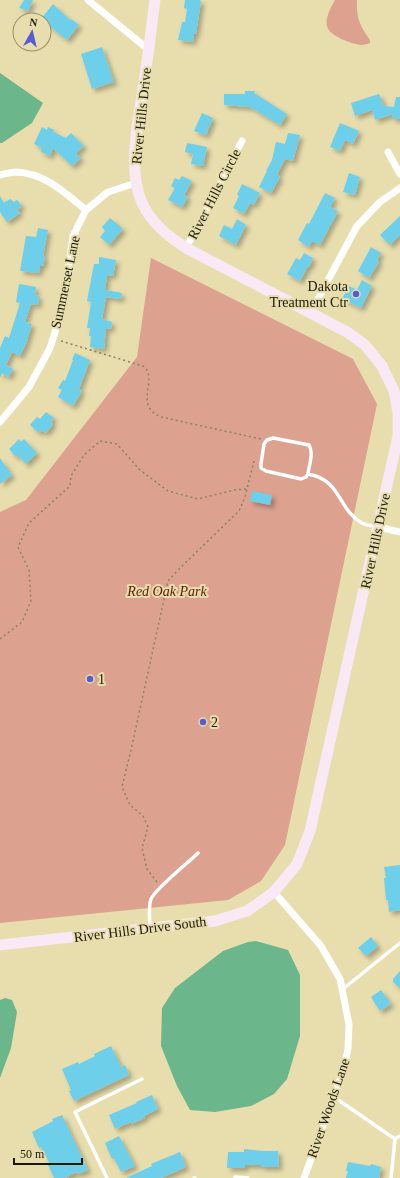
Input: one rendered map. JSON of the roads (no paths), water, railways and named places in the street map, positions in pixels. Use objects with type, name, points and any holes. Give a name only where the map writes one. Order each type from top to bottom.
[{"type":"street","points":[[88,0],[149,50]]},
{"type":"street","name":"River Hills Drive","points":[[155,0],[134,154],[136,183],[143,204],[154,222],[169,237],[186,248],[347,332],[365,345],[382,366],[394,391],[398,413],[398,436],[310,831],[297,864],[274,892]]},
{"type":"street","name":"River Hills Circle","points":[[186,248],[242,141]]},
{"type":"street","points":[[388,152],[400,174]]},
{"type":"street","points":[[0,175],[15,172],[37,176],[53,184],[86,210]]},
{"type":"street","name":"Summerset Lane","points":[[0,421],[30,387],[50,348],[62,310],[73,236],[86,210],[108,192],[136,183]]},
{"type":"street","points":[[310,312],[357,226],[380,202],[400,188]]},
{"type":"street","points":[[378,527],[400,532]]},
{"type":"street","name":"River Hills Drive South","points":[[0,945],[215,921],[246,911],[274,892]]},
{"type":"street","name":"River Woods Lane","points":[[274,892],[321,946],[340,980],[349,1024],[348,1049],[342,1072],[304,1178]]},
{"type":"lane","points":[[273,438],[309,445],[311,448],[311,453],[308,474],[306,477],[301,479],[266,471],[261,468],[264,444],[266,440],[273,438]]},
{"type":"lane","points":[[308,474],[322,478],[333,487],[343,503],[356,519],[363,524],[378,527]]},
{"type":"lane","points":[[150,928],[150,903],[152,898],[161,887],[198,853]]},
{"type":"lane","points":[[342,990],[400,943]]},
{"type":"lane","points":[[107,1178],[75,1112],[142,1079]]},
{"type":"lane","points":[[334,1097],[395,1139]]},
{"type":"lane","points":[[395,1139],[400,1136]]},
{"type":"lane","points":[[391,1178],[395,1139]]},
{"type":"lane","points":[[235,1177],[248,1178]]},
{"type":"place","name":"Dakota Treatment Ctr","points":[[356,294]]},
{"type":"place","name":"1","points":[[90,679]]},
{"type":"place","name":"2","points":[[203,722]]},
{"type":"park label","name":"Red Oak Park","points":[[167,591]]}]
